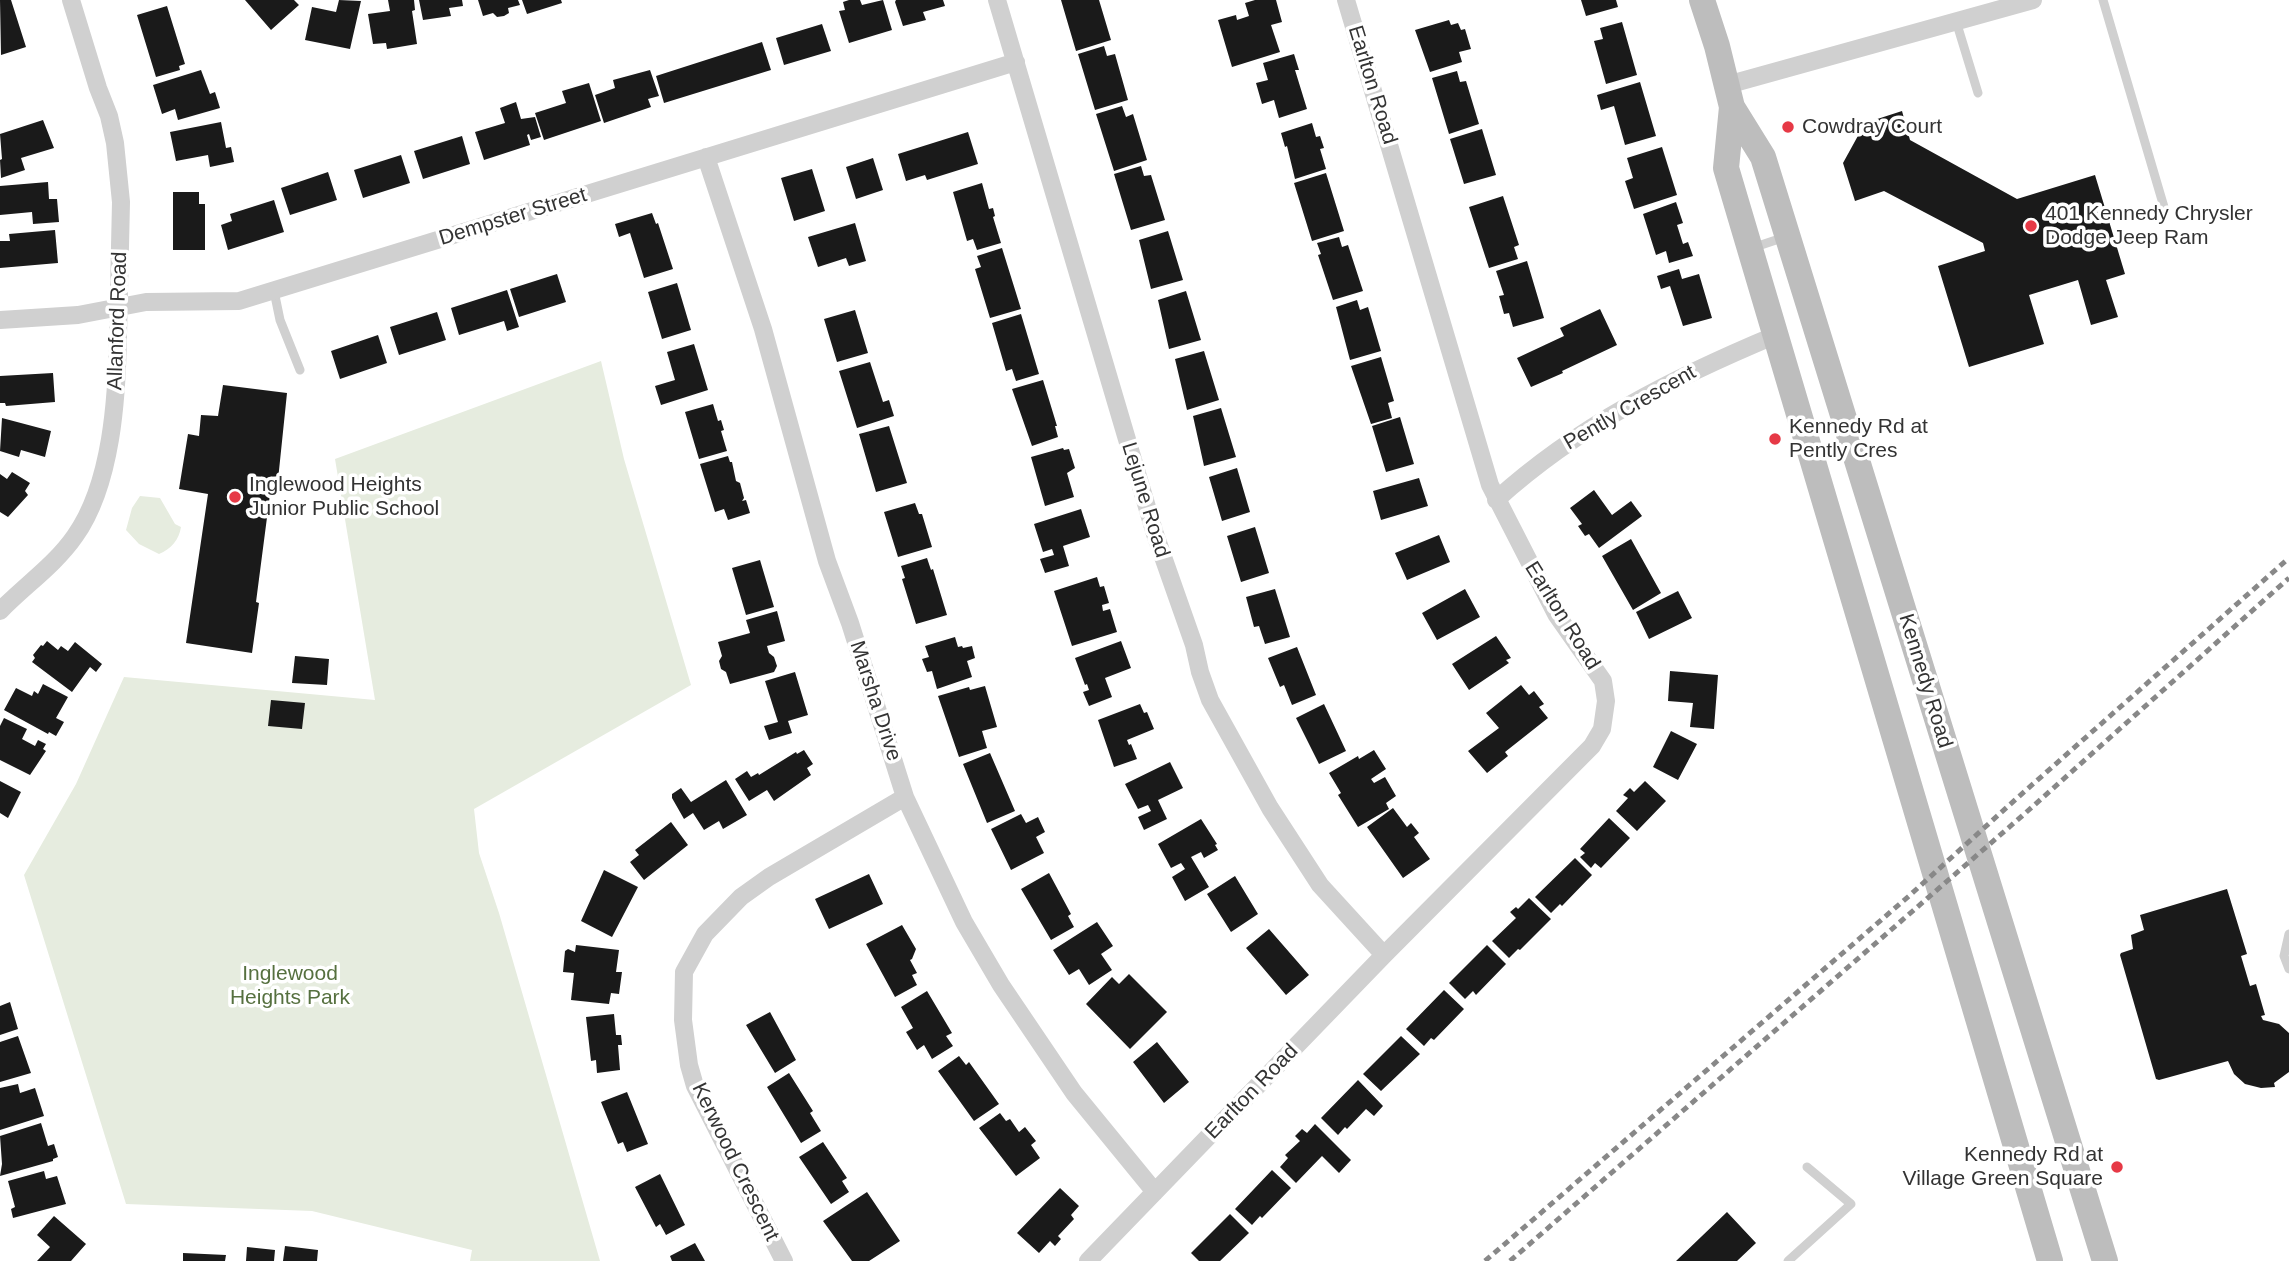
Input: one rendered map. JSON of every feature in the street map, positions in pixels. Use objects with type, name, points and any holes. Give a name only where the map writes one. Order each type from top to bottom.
[{"type":"main road","name":"Kennedy Road","points":[[1702,0],[1729,96],[1763,157],[2105,1261]]},
{"type":"main road","name":"Kennedy Road","points":[[1729,96],[1726,168],[2050,1261]]},
{"type":"street","name":"Allanford Road","points":[[0,611],[49,565],[75,536],[99,484],[116,394],[121,202],[115,143],[72,0]]},
{"type":"street","name":"Lejune Road","points":[[997,0],[1155,534],[1194,645],[1210,700],[1270,808],[1320,885],[1384,955]]},
{"type":"street","name":"Earlton Road","points":[[1088,1261],[1384,955],[1592,746],[1602,729],[1606,701],[1603,681],[1556,614],[1496,500],[1346,0]]},
{"type":"street","points":[[1729,96],[1956,21],[2034,0]]},
{"type":"street","name":"Dempster Street","points":[[0,320],[78,315],[146,302],[239,301],[1016,62]]},
{"type":"street","name":"Marsha Drive","points":[[706,157],[763,329],[827,561],[905,797],[964,922],[1001,985],[1074,1093],[1155,1192]]},
{"type":"street","name":"Pently Crescent","points":[[1496,500],[1539,462],[1613,413],[1706,365],[1776,335]]},
{"type":"street","name":"Kerwood Crescent","points":[[784,1261],[695,1086],[687,1056],[683,1020],[684,972],[705,934],[741,897],[769,877],[905,797]]},
{"type":"lane","points":[[2103,0],[2164,208]]},
{"type":"lane","points":[[1956,21],[1978,93]]},
{"type":"lane","points":[[1750,249],[1788,236]]},
{"type":"lane","points":[[274,291],[280,320],[300,370]]},
{"type":"lane","points":[[2289,934],[2284,956],[2289,969]]},
{"type":"lane","points":[[1787,1261],[1851,1204],[1807,1167]]},
{"type":"green space","name":"Inglewood Heights Park","points":[[601,361],[624,459],[691,685],[474,809],[479,853],[499,913],[600,1261],[470,1261],[472,1250],[312,1211],[126,1204],[24,875],[76,784],[124,677],[375,700],[335,459]]},
{"type":"green space","points":[[140,496],[160,498],[175,524],[181,527],[174,544],[159,554],[139,544],[126,530],[132,508]]},
{"type":"building","points":[[0,0],[11,0],[26,47],[1,55]]},
{"type":"building","points":[[245,0],[294,0],[299,5],[271,30]]},
{"type":"building","points":[[339,0],[361,1],[350,49],[305,40],[312,7],[336,12]]},
{"type":"building","points":[[388,0],[414,0],[415,10],[412,11],[417,44],[387,49],[386,43],[373,44],[368,14],[390,11]]},
{"type":"building","points":[[419,0],[462,0],[463,6],[449,8],[451,16],[423,20]]},
{"type":"building","points":[[478,0],[518,0],[520,5],[508,8],[509,13],[504,16],[497,17],[493,13],[483,16]]},
{"type":"building","points":[[522,0],[561,0],[562,3],[527,14]]},
{"type":"building","points":[[860,0],[862,5],[883,0],[892,30],[849,43],[839,11],[845,10],[843,2]]},
{"type":"building","points":[[896,0],[943,0],[945,6],[923,12],[926,20],[903,26]]},
{"type":"building","points":[[1061,0],[1099,0],[1111,40],[1076,51]]},
{"type":"building","points":[[1276,0],[1282,22],[1271,25],[1280,52],[1232,67],[1218,20],[1236,15],[1237,20],[1249,16],[1245,3]]},
{"type":"building","points":[[1581,0],[1616,0],[1618,7],[1586,16]]},
{"type":"building","points":[[167,6],[185,64],[179,66],[180,70],[156,77],[137,15]]},
{"type":"building","points":[[1449,20],[1451,25],[1458,23],[1461,30],[1465,29],[1471,49],[1459,52],[1462,62],[1430,72],[1415,30]]},
{"type":"building","points":[[1622,22],[1637,75],[1606,84],[1594,41],[1603,39],[1600,28]]},
{"type":"building","points":[[822,24],[831,51],[784,65],[776,38]]},
{"type":"building","points":[[762,42],[771,70],[664,103],[656,76]]},
{"type":"building","points":[[1104,46],[1107,56],[1115,54],[1128,100],[1095,110],[1078,54]]},
{"type":"building","points":[[1294,54],[1299,70],[1295,70],[1307,109],[1279,118],[1274,100],[1262,104],[1256,83],[1268,80],[1263,63]]},
{"type":"building","points":[[201,70],[210,94],[215,92],[220,108],[178,120],[175,109],[162,114],[153,85]]},
{"type":"building","points":[[650,70],[659,96],[648,99],[651,107],[604,123],[595,95],[615,88],[613,80]]},
{"type":"building","points":[[1457,71],[1460,82],[1466,81],[1479,124],[1449,134],[1432,78]]},
{"type":"building","points":[[1640,82],[1656,136],[1625,145],[1614,106],[1601,110],[1597,95]]},
{"type":"building","points":[[589,83],[601,121],[544,140],[535,113],[566,103],[562,91]]},
{"type":"building","points":[[516,102],[521,119],[535,117],[541,137],[531,140],[529,134],[530,145],[484,160],[475,132],[505,123],[500,108]]},
{"type":"building","points":[[1122,106],[1126,117],[1133,114],[1147,160],[1114,171],[1096,114]]},
{"type":"building","name":"401 Kennedy Chrysler Dodge Jeep Ram","points":[[1902,111],[1910,140],[2017,199],[2095,175],[2125,274],[2106,280],[2118,317],[2091,325],[2078,280],[2029,295],[2044,344],[1969,367],[1938,266],[1985,251],[1983,243],[1884,191],[1855,201],[1843,163],[1865,123]]},
{"type":"building","points":[[43,120],[54,148],[21,158],[25,170],[1,178],[0,134]]},
{"type":"building","points":[[221,122],[226,148],[231,147],[234,162],[210,167],[208,155],[176,161],[170,132]]},
{"type":"building","points":[[1312,123],[1316,137],[1320,136],[1324,148],[1320,149],[1326,169],[1295,179],[1281,133]]},
{"type":"building","points":[[1482,129],[1496,175],[1464,184],[1450,139]]},
{"type":"building","points":[[968,132],[978,164],[927,180],[925,175],[906,181],[898,154]]},
{"type":"building","points":[[462,136],[470,164],[423,179],[414,151]]},
{"type":"building","points":[[1662,147],[1677,195],[1634,209],[1625,181],[1633,178],[1627,158]]},
{"type":"building","points":[[401,155],[410,183],[363,198],[354,170]]},
{"type":"building","points":[[873,158],[883,190],[856,199],[846,167]]},
{"type":"building","points":[[1141,166],[1144,176],[1151,175],[1165,220],[1131,230],[1114,174]]},
{"type":"building","points":[[812,169],[825,211],[794,221],[781,178]]},
{"type":"building","points":[[328,172],[337,200],[290,215],[281,188]]},
{"type":"building","points":[[1326,173],[1344,231],[1312,241],[1294,183]]},
{"type":"building","points":[[48,182],[49,199],[57,199],[59,222],[33,224],[32,212],[0,215],[0,186]]},
{"type":"building","points":[[982,183],[989,209],[993,208],[1001,243],[977,250],[973,239],[967,241],[953,192]]},
{"type":"building","points":[[173,192],[199,192],[199,204],[205,204],[205,250],[173,250]]},
{"type":"building","points":[[1503,196],[1519,245],[1514,247],[1518,259],[1489,268],[1469,207]]},
{"type":"building","points":[[274,200],[284,232],[228,250],[221,225],[232,221],[230,214]]},
{"type":"building","points":[[1676,202],[1683,223],[1677,225],[1683,244],[1688,242],[1693,256],[1669,263],[1666,251],[1656,255],[1643,214]]},
{"type":"building","points":[[652,213],[656,224],[658,223],[673,269],[644,278],[630,233],[619,237],[615,224]]},
{"type":"building","points":[[855,223],[866,261],[849,266],[846,258],[818,267],[808,237]]},
{"type":"building","points":[[55,230],[58,263],[0,268],[0,241],[10,241],[9,234]]},
{"type":"building","points":[[1168,231],[1183,280],[1151,289],[1139,240]]},
{"type":"building","points":[[1339,237],[1342,247],[1348,245],[1363,291],[1333,300],[1318,255],[1321,254],[1317,243]]},
{"type":"building","points":[[1002,248],[1021,309],[990,318],[975,269],[981,267],[977,256]]},
{"type":"building","points":[[1527,261],[1544,318],[1513,327],[1509,313],[1504,314],[1499,296],[1504,295],[1496,271]]},
{"type":"building","points":[[1679,269],[1682,279],[1699,274],[1712,318],[1683,326],[1670,286],[1661,289],[1657,276]]},
{"type":"building","points":[[557,274],[566,302],[519,317],[510,289]]},
{"type":"building","points":[[677,283],[691,330],[662,339],[648,292]]},
{"type":"building","points":[[507,290],[519,327],[507,331],[504,321],[459,335],[451,308]]},
{"type":"building","points":[[1186,291],[1201,340],[1169,349],[1158,300]]},
{"type":"building","points":[[1357,300],[1360,310],[1368,307],[1381,351],[1350,360],[1336,307]]},
{"type":"building","points":[[1600,309],[1617,345],[1531,387],[1517,358],[1564,336],[1560,328]]},
{"type":"building","points":[[855,310],[868,353],[837,362],[824,319]]},
{"type":"building","points":[[437,312],[446,340],[399,355],[390,327]]},
{"type":"building","points":[[1021,314],[1039,374],[1016,381],[1012,369],[1006,371],[992,323]]},
{"type":"building","points":[[378,335],[387,363],[340,379],[331,351]]},
{"type":"building","points":[[694,344],[708,390],[661,405],[655,386],[675,380],[667,352]]},
{"type":"building","points":[[1204,351],[1219,400],[1187,410],[1175,359]]},
{"type":"building","points":[[1381,357],[1394,401],[1388,403],[1392,418],[1371,424],[1351,366]]},
{"type":"building","points":[[870,362],[883,402],[889,400],[894,416],[857,428],[839,371]]},
{"type":"building","points":[[53,373],[55,402],[6,406],[5,403],[0,403],[0,376]]},
{"type":"building","points":[[1043,380],[1058,437],[1032,446],[1012,389]]},
{"type":"building","points":[[223,385],[287,393],[278,480],[272,479],[252,653],[186,643],[208,494],[179,489],[188,434],[199,436],[201,415],[218,416]]},
{"type":"building","points":[[713,404],[724,430],[721,431],[727,451],[699,459],[685,412]]},
{"type":"building","points":[[1221,408],[1236,457],[1204,466],[1193,416]]},
{"type":"building","points":[[1400,417],[1414,464],[1386,472],[1372,426]]},
{"type":"building","points":[[2,418],[51,431],[45,457],[21,450],[19,457],[0,451]]},
{"type":"building","points":[[889,426],[907,483],[876,492],[859,434]]},
{"type":"building","points":[[1063,448],[1069,449],[1075,468],[1067,473],[1074,497],[1045,506],[1031,457]]},
{"type":"building","points":[[728,456],[736,481],[740,483],[744,498],[742,501],[746,500],[750,513],[728,520],[724,509],[715,512],[700,464]]},
{"type":"building","points":[[1237,468],[1250,512],[1222,521],[1209,477]]},
{"type":"building","points":[[12,472],[30,483],[25,491],[28,495],[8,517],[0,512],[0,474],[7,479]]},
{"type":"building","points":[[1419,478],[1428,506],[1381,520],[1373,491]]},
{"type":"building","points":[[1594,490],[1612,515],[1631,501],[1642,516],[1599,548],[1589,534],[1585,536],[1578,526],[1582,524],[1570,508]]},
{"type":"building","points":[[915,503],[919,514],[922,514],[932,547],[898,557],[884,512]]},
{"type":"building","points":[[1081,509],[1090,537],[1063,546],[1069,566],[1045,573],[1040,559],[1054,555],[1052,549],[1043,552],[1034,524]]},
{"type":"building","points":[[1255,527],[1269,573],[1241,582],[1227,536]]},
{"type":"building","points":[[1439,535],[1450,562],[1407,580],[1395,553]]},
{"type":"building","points":[[1631,539],[1661,593],[1633,610],[1602,556]]},
{"type":"building","points":[[927,558],[947,615],[916,624],[902,579],[905,578],[901,566]]},
{"type":"building","points":[[760,560],[774,607],[746,615],[732,568]]},
{"type":"building","points":[[1097,577],[1100,587],[1104,586],[1109,603],[1102,605],[1103,611],[1110,609],[1117,632],[1072,646],[1054,591]]},
{"type":"building","points":[[1275,589],[1290,637],[1265,644],[1259,626],[1254,627],[1246,597]]},
{"type":"building","points":[[1465,589],[1480,617],[1437,640],[1422,613]]},
{"type":"building","points":[[1678,591],[1692,618],[1649,639],[1636,612]]},
{"type":"building","points":[[777,611],[785,641],[767,646],[777,666],[774,672],[730,684],[726,672],[721,669],[719,661],[722,656],[718,642],[750,633],[746,620]]},
{"type":"building","points":[[1496,636],[1511,658],[1506,660],[1509,663],[1469,690],[1452,664]]},
{"type":"building","points":[[955,637],[958,647],[972,646],[975,658],[967,661],[972,677],[937,689],[932,671],[927,672],[922,659],[929,657],[925,646]]},
{"type":"building","points":[[47,641],[58,650],[61,646],[68,651],[75,642],[102,664],[96,672],[90,667],[72,692],[32,662],[35,658],[33,655]]},
{"type":"building","points":[[1121,641],[1131,668],[1105,678],[1112,697],[1089,706],[1083,692],[1089,690],[1075,658]]},
{"type":"building","points":[[1297,647],[1316,695],[1292,705],[1284,685],[1280,687],[1268,658]]},
{"type":"building","points":[[295,656],[329,659],[327,685],[292,683]]},
{"type":"building","points":[[1670,671],[1718,675],[1714,729],[1690,727],[1693,703],[1668,701]]},
{"type":"building","points":[[795,672],[808,715],[788,721],[792,733],[769,740],[764,726],[778,722],[765,681]]},
{"type":"building","points":[[43,684],[68,697],[56,718],[64,722],[56,736],[4,710],[16,688],[32,696],[34,691],[38,694]]},
{"type":"building","points":[[1521,685],[1529,695],[1534,691],[1544,704],[1539,707],[1548,718],[1505,752],[1508,756],[1487,773],[1468,751],[1499,728],[1486,713]]},
{"type":"building","points":[[985,686],[997,727],[982,731],[987,748],[959,757],[938,696],[969,687],[970,690]]},
{"type":"building","points":[[271,700],[305,703],[302,729],[268,726]]},
{"type":"building","points":[[1140,704],[1144,713],[1147,712],[1154,729],[1127,740],[1137,759],[1114,767],[1098,720]]},
{"type":"building","points":[[1324,704],[1346,751],[1319,764],[1296,718]]},
{"type":"building","points":[[4,718],[27,729],[22,739],[35,746],[38,740],[46,744],[43,749],[46,751],[30,775],[0,760],[0,726]]},
{"type":"building","points":[[1671,731],[1697,744],[1678,780],[1653,767]]},
{"type":"building","points":[[804,750],[813,764],[807,768],[811,775],[774,801],[767,790],[749,801],[735,779],[747,771],[751,777],[758,773],[759,775],[796,752],[797,754]]},
{"type":"building","points":[[1374,750],[1386,769],[1371,779],[1374,783],[1385,777],[1396,796],[1386,803],[1389,809],[1358,827],[1338,795],[1341,793],[1329,773]]},
{"type":"building","points":[[990,753],[1015,811],[987,823],[963,764]]},
{"type":"building","points":[[1170,762],[1183,788],[1158,800],[1167,819],[1144,830],[1138,817],[1151,811],[1148,805],[1138,809],[1125,784]]},
{"type":"building","points":[[726,780],[747,815],[723,829],[719,821],[704,830],[693,813],[684,819],[672,794],[681,788],[691,802]]},
{"type":"building","points":[[0,781],[21,792],[8,818],[0,813]]},
{"type":"building","points":[[1645,781],[1666,801],[1637,831],[1616,811],[1628,798],[1623,795],[1630,788],[1634,792]]},
{"type":"building","points":[[1393,808],[1407,827],[1411,823],[1419,833],[1414,837],[1430,859],[1403,878],[1367,827]]},
{"type":"building","points":[[1021,814],[1026,823],[1038,817],[1045,832],[1036,837],[1044,853],[1011,870],[991,829]]},
{"type":"building","points":[[1609,818],[1630,838],[1601,868],[1595,863],[1591,868],[1580,857],[1585,853],[1580,849]]},
{"type":"building","points":[[1201,819],[1218,850],[1204,858],[1201,852],[1191,857],[1209,887],[1185,901],[1172,877],[1185,869],[1181,863],[1171,868],[1158,844]]},
{"type":"building","points":[[671,822],[688,845],[644,880],[630,862],[639,855],[635,850]]},
{"type":"building","points":[[1575,858],[1592,875],[1562,906],[1560,904],[1551,913],[1535,897]]},
{"type":"building","points":[[604,870],[638,887],[612,937],[581,921]]},
{"type":"building","points":[[1049,873],[1071,914],[1068,916],[1074,927],[1051,940],[1021,889]]},
{"type":"building","points":[[869,874],[883,904],[829,929],[815,899]]},
{"type":"building","points":[[1235,876],[1258,914],[1231,932],[1207,894]]},
{"type":"building","points":[[2227,889],[2247,954],[2241,956],[2250,986],[2256,984],[2265,1015],[2261,1016],[2263,1020],[2279,1024],[2289,1033],[2289,1072],[2274,1083],[2275,1087],[2261,1088],[2245,1084],[2234,1074],[2228,1061],[2156,1079],[2120,955],[2133,949],[2131,935],[2144,930],[2140,915]]},
{"type":"building","points":[[1529,898],[1551,919],[1509,958],[1492,941],[1516,918],[1510,912],[1516,907],[1518,909]]},
{"type":"building","points":[[1097,922],[1113,946],[1101,954],[1112,970],[1089,985],[1079,969],[1069,975],[1053,950]]},
{"type":"building","points":[[902,925],[916,949],[910,960],[917,973],[912,975],[917,985],[895,997],[866,944]]},
{"type":"building","points":[[1269,929],[1309,975],[1286,995],[1246,948]]},
{"type":"building","points":[[576,945],[619,950],[616,972],[622,972],[619,994],[611,993],[609,1004],[571,1000],[574,973],[563,972],[565,951],[568,949],[575,952]]},
{"type":"building","points":[[1487,945],[1506,964],[1476,995],[1473,991],[1465,999],[1449,983]]},
{"type":"building","points":[[1129,974],[1167,1012],[1130,1049],[1086,1004],[1112,977],[1119,984]]},
{"type":"building","points":[[1444,990],[1464,1009],[1434,1040],[1431,1038],[1424,1046],[1406,1029]]},
{"type":"building","points":[[927,991],[952,1033],[946,1036],[953,1046],[932,1059],[924,1045],[917,1050],[906,1032],[913,1028],[901,1007]]},
{"type":"building","points":[[10,1002],[18,1029],[0,1035],[0,1006]]},
{"type":"building","points":[[770,1012],[796,1060],[775,1073],[746,1025]]},
{"type":"building","points":[[614,1014],[616,1035],[621,1035],[622,1045],[618,1045],[620,1070],[597,1073],[596,1060],[591,1061],[586,1017]]},
{"type":"building","points":[[18,1036],[31,1073],[0,1082],[0,1042]]},
{"type":"building","points":[[1401,1036],[1420,1054],[1381,1091],[1363,1074]]},
{"type":"building","points":[[1157,1042],[1189,1082],[1164,1103],[1133,1062]]},
{"type":"building","points":[[959,1056],[966,1065],[969,1062],[999,1104],[974,1121],[938,1071]]},
{"type":"building","points":[[789,1073],[813,1111],[810,1113],[821,1131],[801,1143],[767,1087]]},
{"type":"building","points":[[1358,1080],[1383,1106],[1374,1116],[1366,1109],[1338,1135],[1321,1118]]},
{"type":"building","points":[[18,1084],[20,1093],[35,1088],[44,1116],[0,1130],[0,1088]]},
{"type":"building","points":[[627,1092],[648,1144],[627,1152],[623,1142],[618,1144],[601,1102]]},
{"type":"building","points":[[1000,1113],[1006,1121],[1010,1119],[1019,1132],[1025,1127],[1036,1141],[1031,1145],[1040,1158],[1016,1176],[979,1128]]},
{"type":"building","points":[[41,1123],[48,1146],[54,1144],[58,1157],[53,1161],[0,1176],[0,1136]]},
{"type":"building","points":[[1315,1124],[1351,1160],[1339,1173],[1322,1156],[1296,1183],[1280,1167],[1288,1158],[1285,1155],[1300,1141],[1295,1136],[1302,1129],[1307,1133]]},
{"type":"building","points":[[823,1142],[847,1178],[842,1181],[849,1192],[831,1204],[799,1157]]},
{"type":"building","points":[[1272,1170],[1291,1188],[1252,1225],[1235,1209]]},
{"type":"building","points":[[44,1171],[46,1179],[57,1176],[66,1204],[13,1218],[11,1209],[15,1207],[8,1181]]},
{"type":"building","points":[[660,1174],[685,1225],[666,1235],[660,1224],[656,1227],[635,1187]]},
{"type":"building","points":[[1060,1188],[1079,1206],[1071,1215],[1074,1219],[1058,1236],[1061,1239],[1055,1246],[1050,1241],[1039,1253],[1017,1233]]},
{"type":"building","points":[[867,1192],[900,1241],[869,1261],[852,1261],[823,1221]]},
{"type":"building","points":[[1727,1212],[1756,1243],[1737,1261],[1676,1261]]},
{"type":"building","points":[[1230,1214],[1249,1233],[1220,1261],[1199,1261],[1191,1253]]},
{"type":"building","points":[[54,1216],[86,1244],[71,1261],[37,1261],[50,1247],[37,1235]]},
{"type":"building","points":[[695,1243],[705,1261],[672,1261],[670,1256]]},
{"type":"building","points":[[285,1246],[318,1250],[317,1261],[283,1261]]},
{"type":"building","points":[[247,1247],[275,1250],[274,1261],[246,1261]]},
{"type":"building","points":[[183,1253],[226,1255],[225,1261],[183,1261]]},
{"type":"railway","points":[[1485,1261],[1909,896],[2289,558]]},
{"type":"railway","points":[[1510,1261],[2022,816],[2289,578]]},
{"type":"place","name":"Cowdray Court","points":[[1788,127]]},
{"type":"place","name":"401 Kennedy Chrysler Dodge Jeep Ram","points":[[2031,226]]},
{"type":"place","name":"Kennedy Rd at Pently Cres","points":[[1775,439]]},
{"type":"place","name":"Inglewood Heights Junior Public School","points":[[235,497]]},
{"type":"place","name":"Kennedy Rd at Village Green Square","points":[[2117,1167]]}]
